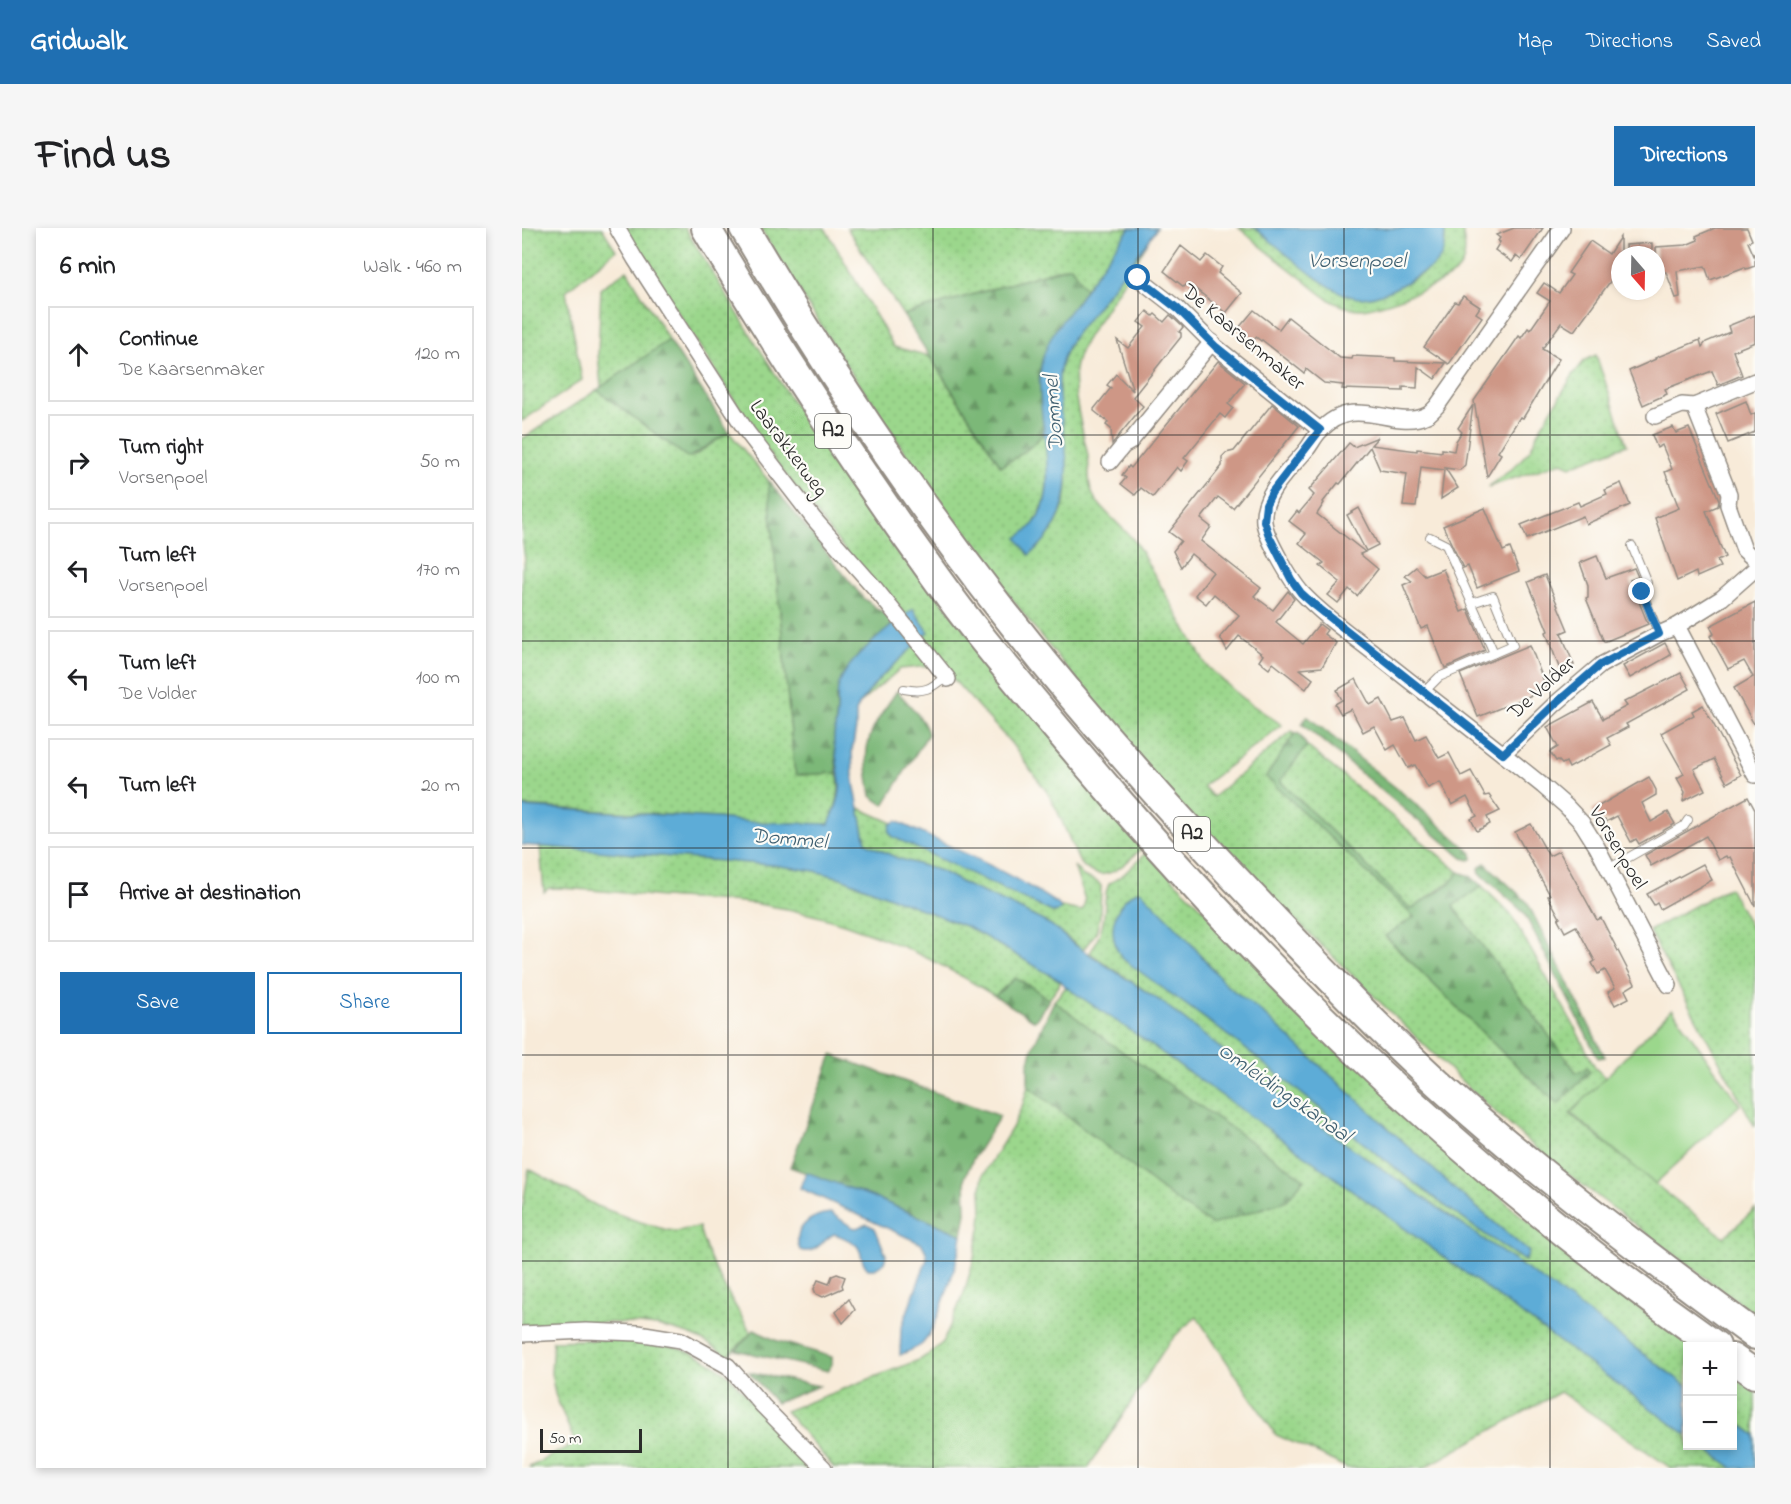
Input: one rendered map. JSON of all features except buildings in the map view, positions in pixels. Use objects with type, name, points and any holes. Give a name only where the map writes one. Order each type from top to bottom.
[{"type":"highway","name":"A2","points":[[706,228],[806,392],[971,625],[1053,725],[1177,867],[1295,992],[1426,1115],[1523,1200],[1709,1342]]},
{"type":"highway","name":"A2","points":[[744,228],[783,294],[885,452],[959,554],[1077,704],[1198,841],[1379,1029],[1447,1092],[1537,1168],[1755,1335]]},
{"type":"highway","points":[[1737,1361],[1755,1374]]},
{"type":"street","name":"Laarakkerweg","points":[[617,228],[634,259],[747,432],[814,519],[899,617],[947,678]]},
{"type":"street","name":"Vorsenpoel","points":[[1562,228],[1445,397],[1432,411],[1427,415],[1414,418],[1356,412],[1341,416],[1320,430],[1272,492],[1266,504],[1264,521],[1291,579],[1301,593],[1343,629],[1503,754],[1566,806],[1582,823],[1669,985]]},
{"type":"street","name":"De Kaarsenmaker","points":[[1138,278],[1178,309],[1212,342],[1320,430]]},
{"type":"street","points":[[1110,462],[1123,446],[1131,442],[1212,342]]},
{"type":"street","points":[[1655,416],[1682,405],[1694,406],[1755,381]]},
{"type":"street","points":[[1694,406],[1728,494],[1728,505],[1744,550],[1755,560]]},
{"type":"street","name":"De Volder","points":[[1503,754],[1600,665],[1677,626],[1722,598],[1755,569]]},
{"type":"street","points":[[1677,626],[1755,775]]},
{"type":"street","points":[[522,1334],[586,1331],[628,1333],[681,1340],[729,1366],[763,1406],[824,1468]]},
{"type":"lane","points":[[1431,537],[1446,545],[1494,653]]},
{"type":"lane","points":[[1632,546],[1647,583],[1642,592],[1659,634]]},
{"type":"lane","points":[[1424,692],[1438,677],[1513,645],[1493,596],[1472,603]]},
{"type":"lane","points":[[904,689],[915,692],[932,689],[947,678]]},
{"type":"lane","points":[[1608,869],[1684,826],[1688,820]]},
{"type":"green space","points":[[522,228],[602,228],[616,250],[566,291],[582,380],[522,421]]},
{"type":"green space","points":[[623,228],[685,228],[790,398],[838,466],[939,598],[1144,846],[1121,867],[1113,872],[1096,874],[1079,861],[1047,792],[1011,743],[944,669],[923,638],[914,610],[906,616],[847,553],[768,452]]},
{"type":"green space","points":[[760,228],[825,228],[894,347],[929,356],[1001,466],[1035,443],[1044,432],[1048,463],[1046,494],[1043,506],[1032,527],[1036,549],[1053,529],[1063,509],[1067,488],[1067,467],[1059,402],[1059,379],[1064,357],[1074,336],[1147,243],[1083,346],[1074,379],[1093,495],[1136,543],[1207,666],[1242,698],[1282,725],[1203,786],[1213,797],[1292,731],[1295,733],[1267,777],[1414,917],[1386,937],[1501,1051],[1558,1103],[1580,1072],[1576,1072],[1567,1061],[1452,906],[1482,886],[1511,915],[1595,1067],[1606,1079],[1570,1114],[1724,1237],[1755,1209],[1755,1314],[1531,1144],[1471,1090],[1202,830],[1144,763],[1036,630],[928,490]]},
{"type":"green space","points":[[847,228],[1130,228],[1085,289],[1070,266],[903,315]]},
{"type":"green space","points":[[1239,228],[1255,228],[1276,244],[1370,296],[1413,279],[1433,264],[1444,247],[1445,228],[1462,228],[1465,254],[1460,268],[1444,280],[1389,302],[1365,309],[1354,309],[1333,302]]},
{"type":"green space","points":[[1071,266],[1085,289],[1042,360],[1039,376],[1044,432],[1024,452],[1001,466],[903,315]]},
{"type":"green space","points":[[627,270],[669,340],[601,387],[598,354],[601,288]]},
{"type":"green space","points":[[669,340],[729,432],[690,457],[597,390]]},
{"type":"green space","points":[[1596,355],[1627,445],[1571,466],[1562,462],[1488,487],[1513,468],[1530,450],[1538,432],[1573,375],[1585,360]]},
{"type":"green space","points":[[597,390],[687,457],[694,456],[729,432],[768,480],[794,767],[798,775],[837,773],[839,792],[829,824],[750,822],[522,806],[522,569],[525,560],[522,535],[522,439]]},
{"type":"green space","points":[[768,480],[863,598],[897,623],[857,657],[836,699],[834,736],[837,773],[798,775],[794,767]]},
{"type":"green space","points":[[914,645],[932,666],[900,669],[860,703],[879,679]]},
{"type":"green space","points":[[897,691],[919,717],[928,734],[884,805],[871,796],[867,749],[874,727]]},
{"type":"green space","points":[[1307,716],[1411,800],[1472,853],[1472,859],[1463,858],[1302,724]]},
{"type":"green space","points":[[1295,733],[1299,734],[1307,746],[1280,781],[1410,908],[1412,909],[1439,891],[1459,872],[1470,876],[1482,886],[1453,906],[1576,1072],[1587,1067],[1590,1072],[1558,1104],[1385,936],[1414,917],[1266,777]]},
{"type":"green space","points":[[1307,746],[1459,872],[1456,877],[1415,907],[1410,908],[1280,781]]},
{"type":"green space","points":[[859,808],[893,823],[890,825],[1054,913],[1061,907],[1081,911],[1084,908],[1085,900],[1074,866],[1083,876],[1098,882],[1101,886],[1100,916],[1096,933],[1083,950],[1051,925],[1015,907],[941,871],[897,858],[866,843]]},
{"type":"green space","points":[[540,846],[773,865],[815,871],[841,878],[968,927],[1061,981],[1049,1000],[1032,987],[1015,979],[995,996],[911,950],[821,917],[738,902],[581,889],[549,888],[544,892]]},
{"type":"green space","points":[[1146,853],[1513,1209],[1590,1271],[1685,1342],[1683,1383],[1555,1289],[1303,1114],[1162,1002],[1090,953],[1102,927],[1105,896],[1109,884],[1124,874]],"holes":[[[1137,891],[1182,933],[1226,985],[1258,1009],[1455,1189],[1529,1252],[1525,1261],[1421,1188],[1240,1044],[1124,959],[1116,947],[1114,932],[1123,901]]]},
{"type":"green space","points":[[1485,863],[1527,902],[1605,1057],[1598,1058],[1524,913],[1480,873],[1479,868]]},
{"type":"green space","points":[[1729,887],[1755,935],[1755,1127],[1649,931]]},
{"type":"green space","points":[[1015,978],[1049,1000],[1035,1021],[995,996]]},
{"type":"green space","points":[[1066,987],[1140,1037],[1683,1432],[1683,1450],[1708,1450],[1733,1468],[1671,1468],[1560,1392],[1424,1468],[1347,1468],[1276,1435],[1197,1317],[1178,1333],[1164,1350],[1088,1468],[834,1468],[785,1411],[919,1360],[943,1342],[964,1293],[973,1262],[981,1225],[983,1175],[1012,1128],[1028,1086],[1178,1202],[1212,1225],[1303,1180],[1054,1001]]},
{"type":"green space","points":[[1054,1001],[1304,1179],[1287,1200],[1212,1225],[1178,1202],[1028,1086],[1028,1065],[1033,1047]]},
{"type":"green space","points":[[1672,1009],[1740,1105],[1655,1184],[1571,1113]]},
{"type":"green space","points":[[832,1055],[1000,1116],[973,1159],[965,1177],[966,1213],[962,1235],[873,1197],[790,1167]]},
{"type":"green space","points":[[529,1169],[597,1206],[634,1220],[676,1231],[699,1227],[715,1269],[751,1333],[728,1356],[693,1336],[668,1328],[648,1325],[606,1322],[522,1326],[522,1210]]},
{"type":"green space","points":[[754,1330],[775,1340],[832,1357],[832,1364],[828,1371],[736,1350]]},
{"type":"green space","points":[[644,1340],[668,1345],[712,1363],[731,1378],[812,1468],[528,1468],[575,1443],[555,1394],[551,1373],[553,1341]]},
{"type":"green space","points":[[749,1372],[819,1386],[776,1403]]},
{"type":"green space","points":[[1737,1379],[1755,1392],[1755,1435],[1737,1421]]},
{"type":"water","name":"Dommel","points":[[1130,228],[1157,228],[1068,346],[1060,368],[1059,387],[1067,459],[1066,490],[1063,505],[1051,531],[1029,555],[1017,538],[1031,527],[1042,511],[1047,491],[1046,446],[1040,399],[1043,357],[1058,326]]},
{"type":"water","name":"Vorsenpoel","points":[[1255,228],[1445,228],[1444,248],[1436,264],[1423,272],[1382,294],[1362,298],[1350,296],[1322,281]]},
{"type":"water","name":"Dommel","points":[[913,609],[929,632],[879,679],[860,703],[856,712],[852,750],[853,778],[866,843],[897,858],[941,871],[1051,925],[1072,943],[1162,1002],[1303,1114],[1555,1289],[1683,1383],[1683,1432],[1285,1141],[1066,987],[1061,981],[968,927],[841,878],[815,871],[773,865],[522,845],[522,807],[717,818],[750,822],[829,824],[840,789],[834,739],[839,684],[851,663]]},
{"type":"water","points":[[896,821],[1000,870],[1059,905],[1061,909],[1056,913],[1050,911],[893,837],[889,832],[890,825]]},
{"type":"water","points":[[1137,891],[1142,892],[1182,933],[1226,985],[1258,1009],[1455,1189],[1529,1252],[1525,1261],[1421,1188],[1240,1044],[1123,959],[1117,950],[1114,938],[1114,922],[1119,907]]},
{"type":"water","points":[[806,1172],[873,1197],[962,1235],[957,1260],[940,1310],[934,1325],[921,1345],[900,1355],[901,1329],[927,1259],[922,1244],[800,1188]]},
{"type":"water","points":[[831,1213],[852,1227],[867,1224],[875,1228],[886,1255],[884,1263],[875,1269],[868,1269],[857,1246],[834,1234],[810,1251],[800,1250],[798,1236],[805,1224],[816,1216]]},
{"type":"water","points":[[1737,1422],[1755,1435],[1755,1468],[1733,1468],[1708,1450],[1737,1450]]},
{"type":"route","points":[[1138,278],[1178,309],[1216,347],[1320,430],[1272,492],[1266,504],[1264,521],[1291,579],[1301,593],[1503,754],[1600,665],[1659,634],[1642,592]]},
{"type":"water label","name":"Omleidingskanaal","points":[[1284,1094]]}]
